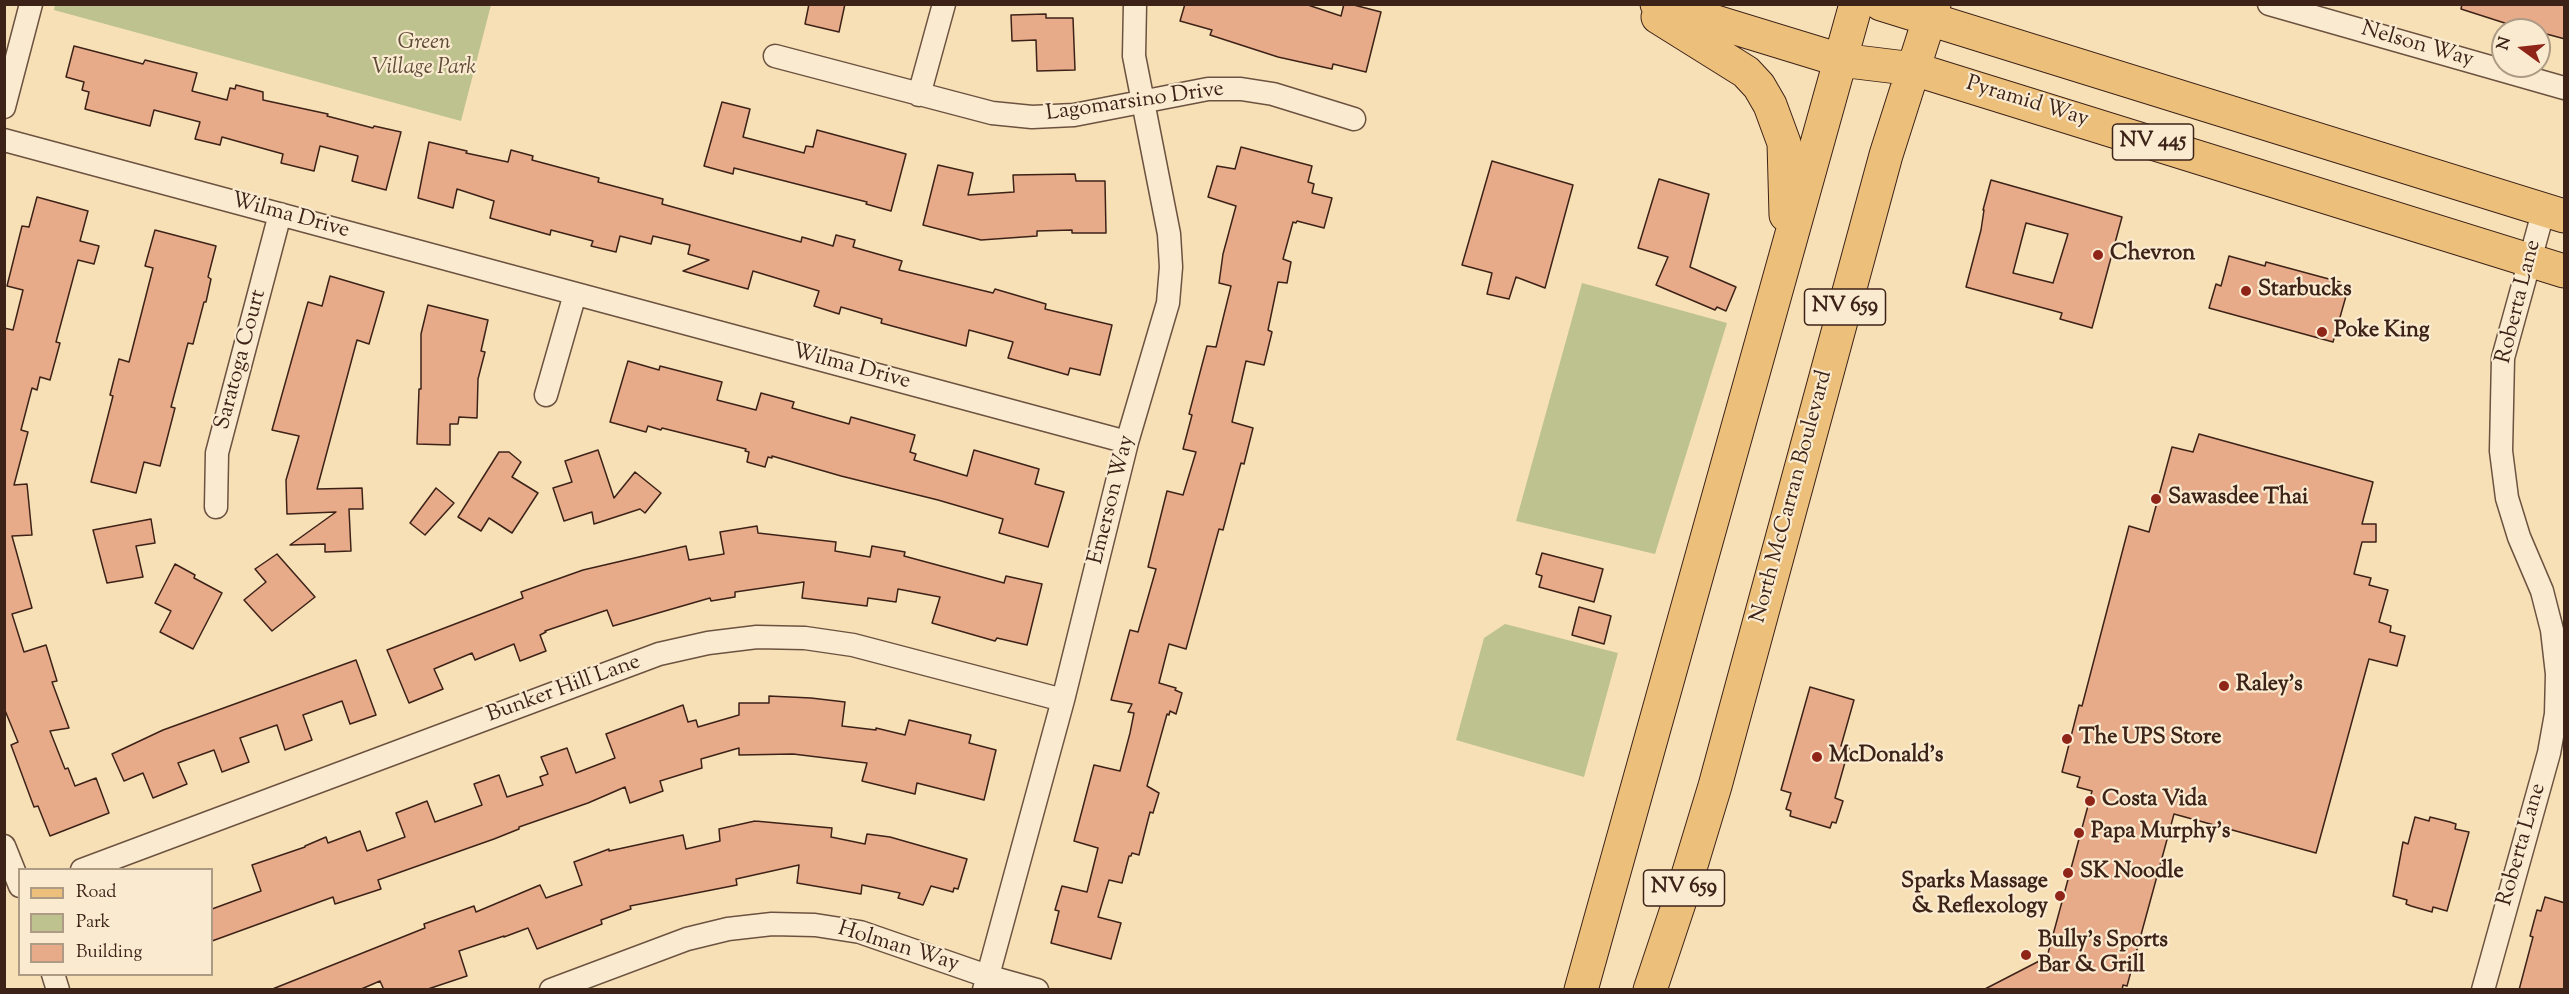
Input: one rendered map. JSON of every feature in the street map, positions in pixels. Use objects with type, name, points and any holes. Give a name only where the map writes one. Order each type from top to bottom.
[{"type":"main road","points":[[1638,4],[1746,72],[1759,86],[1770,105],[1784,143],[1786,252]]},
{"type":"main road","name":"Pyramid Way","points":[[1657,4],[1840,60],[1914,69],[2565,271]]},
{"type":"main road","name":"NV 659","points":[[1581,990],[1856,4]]},
{"type":"main road","name":"North McCarran Boulevard","points":[[1650,990],[1715,786],[1886,155],[1914,69],[1912,9]]},
{"type":"main road","name":"NV 445","points":[[1912,9],[2554,213]]},
{"type":"street","points":[[4,107],[31,4]]},
{"type":"street","points":[[919,95],[944,4]]},
{"type":"street","name":"Emerson Way","points":[[985,983],[1063,700],[1127,442],[1168,303],[1172,267],[1169,234],[1134,56],[1135,4]]},
{"type":"street","name":"Nelson Way","points":[[2269,4],[2565,88]]},
{"type":"street","name":"Lagomarsino Drive","points":[[776,56],[992,113],[1032,117],[1074,115],[1208,89],[1241,89],[1273,94],[1354,119]]},
{"type":"street","name":"Wilma Drive","points":[[4,140],[1127,442]]},
{"type":"street","name":"Roberta Lane","points":[[2483,990],[2549,753],[2556,714],[2557,674],[2552,630],[2542,591],[2519,537],[2509,505],[2501,459],[2503,358],[2529,260],[2554,213]]},
{"type":"street","name":"Saratoga Court","points":[[216,507],[217,453],[280,214]]},
{"type":"street","points":[[546,395],[575,294]]},
{"type":"street","name":"Bunker Hill Lane","points":[[87,868],[659,654],[708,643],[805,638],[853,645],[1063,700]]},
{"type":"street","points":[[4,846],[18,881]]},
{"type":"street","name":"Holman Way","points":[[551,990],[687,939],[728,929],[772,924],[815,925],[860,932],[985,983],[1037,990]]},
{"type":"street","points":[[52,976],[58,990]]},
{"type":"green space","name":"Green Village Park","points":[[55,4],[491,5],[461,121],[54,10]]},
{"type":"green space","points":[[1582,283],[1727,323],[1655,554],[1516,521]]},
{"type":"green space","points":[[1505,624],[1618,653],[1584,777],[1456,740],[1484,638]]},
{"type":"building","points":[[809,4],[845,4],[839,32],[805,24]]},
{"type":"building","points":[[1185,4],[1305,4],[1341,16],[1344,4],[1350,4],[1381,12],[1366,72],[1333,64],[1332,69],[1278,57],[1210,35],[1212,30],[1180,21]]},
{"type":"building","points":[[2462,4],[2565,4],[2565,39],[2551,35],[2551,18],[2491,19],[2461,9]]},
{"type":"building","points":[[1046,14],[1046,18],[1073,18],[1075,70],[1037,71],[1036,40],[1012,41],[1011,15]]},
{"type":"building","points":[[74,46],[143,64],[145,60],[197,73],[192,91],[227,100],[230,88],[235,89],[236,85],[263,92],[263,100],[328,114],[327,116],[373,128],[374,126],[401,132],[386,190],[352,181],[358,156],[320,146],[314,171],[281,163],[283,154],[222,137],[220,145],[195,139],[200,122],[154,110],[150,126],[85,109],[89,92],[82,90],[84,82],[66,77]]},
{"type":"building","points":[[722,102],[750,109],[743,137],[804,153],[806,146],[813,147],[817,130],[906,154],[891,211],[866,204],[867,202],[734,168],[733,174],[704,166]]},
{"type":"building","points":[[429,142],[508,162],[511,150],[533,156],[532,160],[599,178],[598,182],[663,199],[662,204],[801,242],[802,237],[833,246],[836,235],[855,240],[853,247],[902,261],[899,270],[993,293],[995,289],[1046,304],[1045,309],[1112,325],[1100,375],[1070,368],[1068,375],[1008,358],[1013,342],[969,330],[966,346],[881,323],[882,319],[841,307],[839,314],[814,306],[819,291],[753,271],[748,289],[683,271],[709,260],[688,254],[690,245],[653,236],[651,244],[620,236],[616,252],[591,246],[593,241],[551,230],[550,235],[490,218],[494,201],[457,189],[453,208],[418,198]]},
{"type":"building","points":[[1241,147],[1312,166],[1308,182],[1314,184],[1312,193],[1332,198],[1324,228],[1293,222],[1283,259],[1291,262],[1287,283],[1278,282],[1268,330],[1272,332],[1264,365],[1246,361],[1232,422],[1253,428],[1244,464],[1241,463],[1223,530],[1219,529],[1186,649],[1169,644],[1159,683],[1176,688],[1175,690],[1182,693],[1176,714],[1170,711],[1169,715],[1167,714],[1147,786],[1159,793],[1153,813],[1150,812],[1139,855],[1132,853],[1129,856],[1122,883],[1109,880],[1098,917],[1121,923],[1111,959],[1051,943],[1059,911],[1055,910],[1062,886],[1087,892],[1098,848],[1074,841],[1094,765],[1120,771],[1130,733],[1134,713],[1128,712],[1132,704],[1111,700],[1130,630],[1138,632],[1156,569],[1148,567],[1167,491],[1183,495],[1196,452],[1183,449],[1192,415],[1189,414],[1207,346],[1216,347],[1231,286],[1219,283],[1223,254],[1236,206],[1208,197],[1217,166],[1235,169]]},
{"type":"building","points":[[1492,161],[1573,185],[1545,288],[1516,277],[1509,299],[1487,294],[1492,273],[1462,265]]},
{"type":"building","points":[[938,165],[973,173],[968,195],[1014,192],[1013,175],[1075,174],[1076,181],[1105,181],[1106,233],[1072,233],[1072,230],[1037,231],[1037,236],[981,240],[923,225]]},
{"type":"building","points":[[1659,179],[1709,194],[1690,267],[1736,287],[1726,311],[1717,307],[1715,310],[1656,285],[1668,257],[1638,248]]},
{"type":"building","points":[[1991,180],[2122,217],[2092,328],[2060,319],[2062,313],[1966,287],[1981,230],[1983,210]],"holes":[[[2026,223],[2068,234],[2053,283],[2013,273]]]},
{"type":"building","points":[[37,197],[88,211],[80,241],[99,246],[94,264],[78,260],[56,342],[60,343],[50,380],[40,377],[37,390],[32,388],[21,430],[28,432],[14,485],[27,484],[32,535],[12,536],[32,608],[12,614],[24,652],[46,645],[57,681],[52,682],[69,728],[50,731],[65,769],[68,768],[75,786],[96,778],[109,813],[50,836],[38,806],[34,807],[11,745],[18,742],[4,708],[4,328],[13,330],[23,290],[7,286],[22,226],[29,227]]},
{"type":"building","points":[[155,230],[216,246],[208,277],[211,279],[206,302],[204,302],[193,344],[188,343],[171,407],[175,408],[160,466],[144,462],[136,493],[91,482],[113,396],[110,395],[119,359],[129,362],[153,268],[145,266]]},
{"type":"building","points":[[2229,256],[2265,266],[2266,262],[2340,282],[2339,287],[2348,289],[2333,342],[2209,308],[2216,284],[2221,286]]},
{"type":"building","points":[[330,276],[384,292],[369,344],[357,340],[317,489],[362,488],[363,509],[349,509],[351,551],[325,552],[325,544],[290,545],[336,512],[287,514],[286,480],[299,436],[272,430],[308,302],[322,306]]},
{"type":"building","points":[[428,305],[488,320],[481,351],[485,352],[478,379],[477,418],[459,417],[458,424],[450,424],[450,445],[417,444],[419,389],[421,389],[421,334]]},
{"type":"building","points":[[628,361],[659,370],[660,366],[722,382],[717,400],[756,410],[761,393],[794,402],[792,408],[849,424],[851,417],[915,435],[910,452],[916,454],[914,460],[967,476],[974,450],[1039,469],[1035,484],[1064,492],[1048,547],[999,533],[1003,519],[938,500],[772,456],[772,458],[768,457],[765,467],[747,462],[749,452],[745,451],[746,449],[662,428],[661,430],[648,426],[646,432],[610,422]]},
{"type":"building","name":"Raley's","points":[[2199,434],[2373,482],[2362,524],[2376,524],[2376,542],[2362,542],[2354,574],[2371,578],[2369,585],[2388,590],[2379,622],[2391,626],[2390,632],[2405,636],[2397,666],[2369,659],[2316,853],[2174,814],[2127,986],[2123,985],[2122,990],[1983,990],[2047,957],[2092,791],[2077,787],[2080,777],[2062,772],[2079,705],[2082,706],[2129,526],[2149,532],[2172,447],[2193,452]]},
{"type":"building","points":[[598,450],[614,498],[635,472],[661,493],[645,513],[640,509],[594,524],[592,512],[564,521],[553,488],[572,482],[565,461]]},
{"type":"building","points":[[499,452],[509,452],[521,462],[512,477],[538,493],[512,533],[489,518],[481,531],[458,517]]},
{"type":"building","points":[[436,488],[454,503],[425,535],[410,523]]},
{"type":"building","points":[[151,519],[155,543],[136,546],[143,577],[107,583],[93,530]]},
{"type":"building","points":[[757,526],[758,533],[836,542],[835,551],[870,557],[872,546],[905,552],[904,556],[1004,583],[1006,576],[1042,584],[1027,645],[997,638],[995,641],[932,623],[940,597],[898,589],[896,602],[868,598],[867,606],[802,598],[804,582],[735,592],[735,597],[711,601],[710,598],[613,626],[607,610],[545,631],[540,635],[546,651],[520,661],[514,644],[475,660],[472,653],[434,669],[443,689],[409,703],[387,650],[523,598],[521,592],[583,570],[686,546],[689,560],[724,554],[720,532]]},
{"type":"building","points":[[1542,553],[1603,569],[1594,602],[1539,587],[1542,576],[1536,574]]},
{"type":"building","points":[[277,554],[315,597],[272,631],[244,600],[266,582],[255,569]]},
{"type":"building","points":[[175,564],[195,575],[194,578],[222,593],[193,649],[160,632],[171,611],[155,603]]},
{"type":"building","points":[[1579,607],[1611,616],[1604,644],[1572,635]]},
{"type":"building","points":[[356,660],[376,715],[350,724],[342,701],[303,715],[312,740],[285,750],[277,725],[240,738],[249,762],[222,772],[214,750],[178,763],[187,784],[153,798],[143,773],[124,781],[112,754],[163,730]]},
{"type":"building","points":[[1810,687],[1854,700],[1841,746],[1849,748],[1835,798],[1843,801],[1836,823],[1832,822],[1830,828],[1790,816],[1791,811],[1786,809],[1791,793],[1781,790]]},
{"type":"building","points":[[769,696],[845,702],[842,726],[876,730],[876,728],[905,735],[909,720],[971,735],[969,743],[996,750],[984,800],[917,783],[915,794],[862,781],[867,763],[793,754],[739,755],[739,748],[701,759],[702,768],[660,781],[663,791],[630,803],[625,787],[588,803],[519,827],[519,829],[494,839],[378,880],[381,889],[335,904],[333,897],[213,941],[213,909],[261,891],[252,865],[305,847],[326,837],[328,843],[360,831],[367,851],[405,837],[396,813],[427,801],[435,822],[482,805],[474,784],[499,775],[507,797],[543,785],[540,777],[548,774],[541,757],[567,748],[576,773],[615,758],[606,734],[683,705],[688,722],[696,720],[698,727],[739,715],[739,703],[769,703]]},
{"type":"building","points":[[2415,817],[2429,821],[2430,817],[2450,822],[2456,824],[2455,829],[2469,832],[2447,911],[2433,907],[2432,912],[2406,904],[2407,900],[2393,896],[2403,842],[2408,844]]},
{"type":"building","points":[[755,821],[832,828],[831,837],[865,844],[867,834],[890,837],[967,859],[958,889],[954,888],[953,892],[931,886],[923,905],[898,898],[900,893],[862,885],[861,894],[797,883],[799,865],[736,879],[737,885],[630,906],[631,909],[601,920],[602,924],[537,949],[528,928],[459,951],[467,976],[425,990],[384,990],[380,981],[359,990],[270,990],[425,928],[424,924],[474,906],[476,912],[540,885],[546,898],[582,885],[574,862],[609,849],[609,851],[683,835],[686,849],[720,841],[719,829]]},
{"type":"building","points":[[2545,897],[2565,903],[2565,990],[2519,990],[2533,937],[2530,936],[2537,910],[2541,911]]},
{"type":"place","name":"Chevron","points":[[2098,255]]},
{"type":"place","name":"Starbucks","points":[[2246,291]]},
{"type":"place","name":"Poke King","points":[[2322,332]]},
{"type":"place","name":"Sawasdee Thai","points":[[2156,499]]},
{"type":"place","name":"Raley's","points":[[2224,686]]},
{"type":"place","name":"The UPS Store","points":[[2067,739]]},
{"type":"place","name":"McDonald's","points":[[1817,757]]},
{"type":"place","name":"Costa Vida","points":[[2090,801]]},
{"type":"place","name":"Papa Murphy's","points":[[2079,833]]},
{"type":"place","name":"SK Noodle","points":[[2068,873]]},
{"type":"place","name":"Sparks Massage & Reflexology","points":[[2060,896]]},
{"type":"place","name":"Bully's Sports Bar & Grill","points":[[2026,955]]}]
